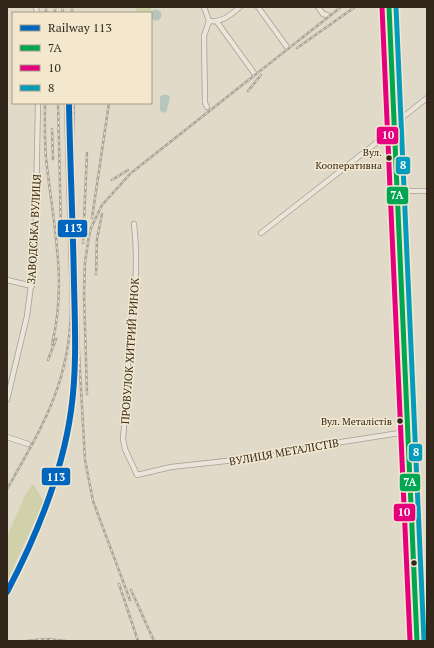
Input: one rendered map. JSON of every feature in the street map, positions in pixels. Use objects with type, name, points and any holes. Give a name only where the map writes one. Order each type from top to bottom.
[{"type":"main road","points":[[389,7],[416,641]]},
{"type":"street","points":[[204,7],[209,21],[204,36],[205,103],[207,107]]},
{"type":"street","points":[[209,21],[217,22],[240,7]]},
{"type":"street","points":[[258,7],[287,47]]},
{"type":"street","points":[[318,7],[323,14],[327,15]]},
{"type":"street","points":[[217,22],[254,72]]},
{"type":"street","points":[[261,233],[394,127],[427,98]]},
{"type":"street","name":"ЗАВОДСЬКА ВУЛИЦЯ","points":[[7,400],[27,316],[32,286],[35,254],[38,104]]},
{"type":"street","points":[[396,191],[427,191]]},
{"type":"street","name":"ПРОВУЛОК ХИТРИЙ РИНОК","points":[[134,224],[136,244],[134,313],[127,374],[123,439],[125,449],[137,475]]},
{"type":"street","points":[[7,280],[32,286]]},
{"type":"street","name":"ВУЛИЦЯ МЕТАЛІСТІВ","points":[[137,475],[171,467],[280,455],[316,446],[406,432]]},
{"type":"street","points":[[7,437],[28,444]]},
{"type":"green space","points":[[136,7],[152,7],[150,12],[136,12]]},
{"type":"green space","points":[[33,484],[44,502],[7,581],[7,536],[26,494]]},
{"type":"shaded area","points":[[158,10],[161,13],[160,19],[152,19],[152,11]]},
{"type":"shaded area","points":[[162,95],[168,95],[170,97],[166,113],[160,111],[160,97]]},
{"type":"railway","points":[[46,7],[46,12]]},
{"type":"railway","points":[[55,7],[55,12]]},
{"type":"railway","points":[[62,7],[63,12]]},
{"type":"railway","points":[[72,7],[72,12]]},
{"type":"railway","points":[[87,394],[84,294],[85,262],[91,228],[102,205],[131,173],[341,7]]},
{"type":"railway","points":[[297,48],[355,7]]},
{"type":"railway","points":[[248,91],[261,75]]},
{"type":"railway","points":[[45,104],[46,159],[56,234],[59,278],[59,300],[52,344]]},
{"type":"railway","points":[[58,104],[61,229]]},
{"type":"railway","points":[[7,489],[43,423],[52,402],[66,357],[70,332],[71,305],[65,104]]},
{"type":"railway","points":[[74,104],[73,140],[79,353],[85,460],[93,501],[130,600]]},
{"type":"railway","points":[[92,218],[109,104]]},
{"type":"railway","points":[[52,129],[53,159]]},
{"type":"railway","points":[[83,243],[87,153]]},
{"type":"railway","points":[[112,180],[128,170]]},
{"type":"railway","points":[[96,274],[97,239],[102,214]]},
{"type":"railway","points":[[48,360],[56,339]]},
{"type":"railway","points":[[119,584],[138,641]]},
{"type":"railway","points":[[131,590],[154,641]]},
{"type":"railway","points":[[26,641],[47,639],[66,641]]},
{"type":"rail line","name":"113","points":[[7,592],[28,549],[47,504],[55,481],[67,435],[71,411],[75,363],[75,332],[69,104]]},
{"type":"transit line","name":"10","points":[[382,7],[410,641]]},
{"type":"transit line","name":"7А","points":[[389,7],[417,641]]},
{"type":"transit line","name":"8","points":[[396,7],[424,641]]},
{"type":"place","name":"Вул. Кооперативна","points":[[389,158]]},
{"type":"place","name":"Вул. Металістів","points":[[400,421]]}]
